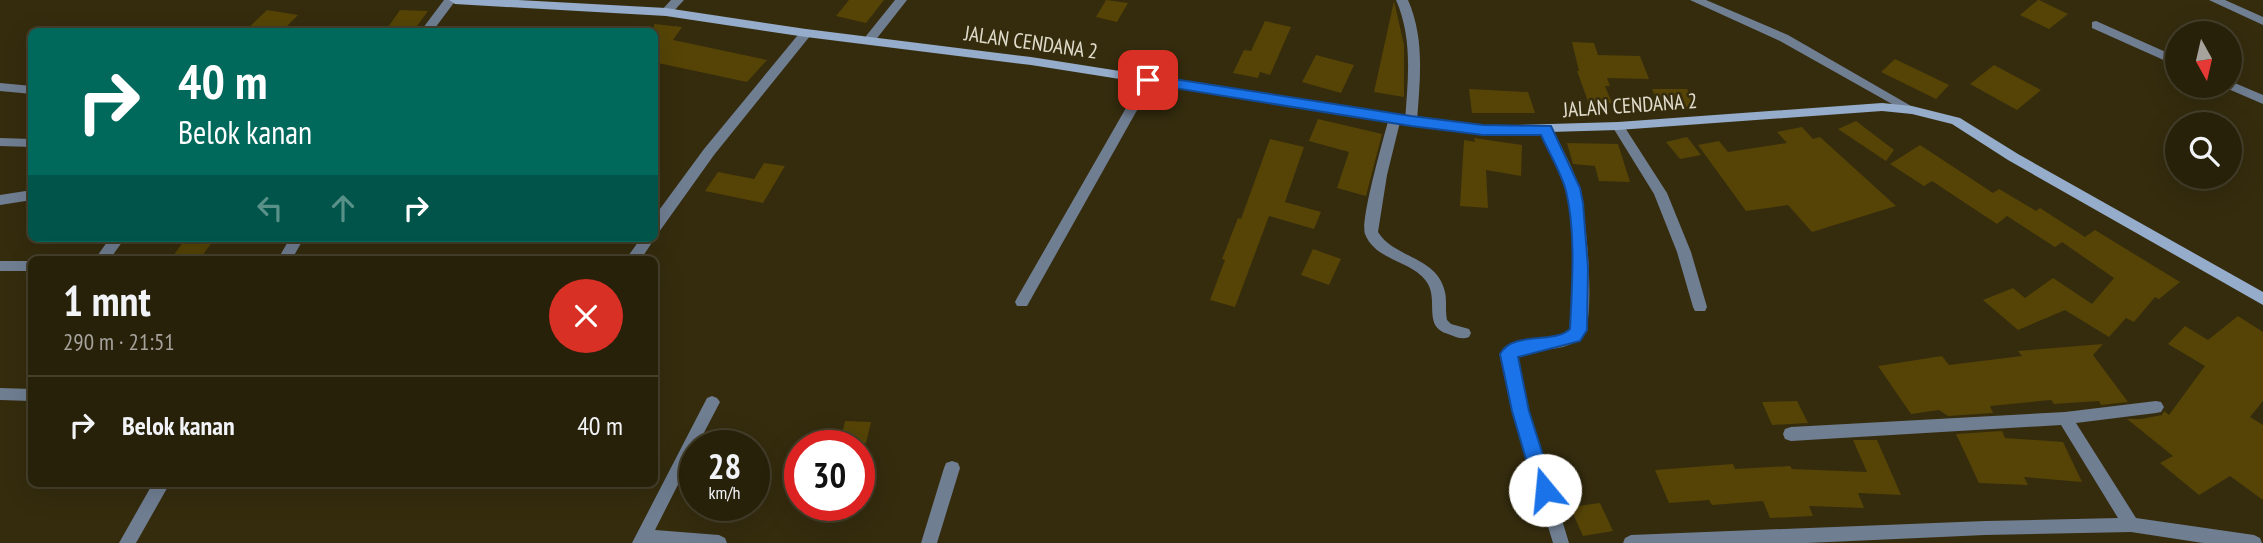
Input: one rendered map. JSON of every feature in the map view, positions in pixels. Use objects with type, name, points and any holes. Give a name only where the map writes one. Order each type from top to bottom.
[{"type":"street","name":"JALAN CENDANA 2","points":[[452,0],[666,12],[806,33],[870,39],[1483,130],[1618,126],[1882,107],[1912,110],[1956,121],[2013,157],[2263,299]]},
{"type":"street","points":[[429,28],[452,0]]},
{"type":"street","points":[[666,12],[678,0]]},
{"type":"street","points":[[870,39],[901,0]]},
{"type":"street","points":[[1402,0],[1411,25],[1414,53],[1411,121]]},
{"type":"street","points":[[1696,0],[1784,38],[1912,110]]},
{"type":"street","points":[[2216,0],[2263,21]]},
{"type":"street","points":[[2096,25],[2165,57]]},
{"type":"street","points":[[658,222],[709,152],[806,33]]},
{"type":"street","points":[[1022,302],[1148,80]]},
{"type":"street","points":[[0,87],[28,90]]},
{"type":"street","points":[[2242,90],[2263,100]]},
{"type":"street","points":[[1395,118],[1380,175],[1371,232],[1381,247],[1420,267],[1430,277],[1437,288],[1440,322],[1447,328],[1464,333]]},
{"type":"street","points":[[1618,126],[1660,193],[1684,252],[1700,307]]},
{"type":"street","points":[[1546,130],[1573,188],[1576,203],[1580,268],[1579,330],[1574,337],[1519,348],[1508,354],[1521,411],[1561,543]]},
{"type":"street","points":[[0,142],[28,143]]},
{"type":"street","points":[[0,200],[28,196]]},
{"type":"street","points":[[104,256],[115,242]]},
{"type":"street","points":[[634,256],[645,242]]},
{"type":"street","points":[[0,265],[28,267]]},
{"type":"street","points":[[0,394],[28,395]]},
{"type":"street","points":[[712,402],[641,540],[719,543]]},
{"type":"street","points":[[1791,434],[1917,429],[2065,418],[2156,407]]},
{"type":"street","points":[[2065,418],[2131,525]]},
{"type":"street","points":[[929,543],[953,467]]},
{"type":"street","points":[[127,543],[160,487]]},
{"type":"street","points":[[1631,543],[1985,528],[2131,525],[2255,543]]},
{"type":"building","points":[[849,0],[884,0],[866,23],[836,16]]},
{"type":"building","points":[[1106,0],[1128,3],[1117,22],[1096,17]]},
{"type":"building","points":[[2038,0],[2068,14],[2049,29],[2020,15]]},
{"type":"building","points":[[1394,1],[1404,45],[1404,97],[1374,92]]},
{"type":"building","points":[[267,10],[298,15],[285,28],[248,28]]},
{"type":"building","points":[[400,10],[428,11],[415,28],[387,28]]},
{"type":"building","points":[[1265,21],[1291,27],[1270,75],[1260,72],[1258,78],[1233,73],[1244,50],[1251,51]]},
{"type":"building","points":[[654,24],[682,27],[673,40],[767,60],[747,82],[658,63],[658,28],[654,28]]},
{"type":"building","points":[[1572,42],[1594,43],[1598,55],[1640,56],[1649,79],[1607,78],[1610,86],[1605,86],[1612,103],[1589,104],[1577,71]]},
{"type":"building","points":[[1316,55],[1354,65],[1341,93],[1302,82]]},
{"type":"building","points":[[1895,59],[1949,85],[1936,99],[1881,72]]},
{"type":"building","points":[[1994,65],[2041,90],[2017,110],[1970,84]]},
{"type":"building","points":[[1469,89],[1528,92],[1535,113],[1472,113]]},
{"type":"building","points":[[1652,89],[1687,89],[1696,108],[1660,108]]},
{"type":"building","points":[[1318,119],[1382,134],[1366,196],[1337,188],[1349,152],[1309,141]]},
{"type":"building","points":[[1856,121],[1894,150],[1886,161],[1838,129]]},
{"type":"building","points":[[1802,127],[1813,139],[1820,137],[1896,206],[1812,232],[1788,205],[1746,211],[1698,145],[1719,141],[1728,152],[1787,143],[1777,132]]},
{"type":"building","points":[[1687,137],[1701,155],[1680,159],[1666,142]]},
{"type":"building","points":[[1474,138],[1522,145],[1521,176],[1486,170],[1488,208],[1460,206],[1464,140],[1475,142]]},
{"type":"building","points":[[1270,139],[1304,147],[1285,202],[1321,212],[1314,229],[1269,216],[1235,307],[1210,300],[1225,260],[1222,259],[1238,218],[1241,219]]},
{"type":"building","points":[[1567,143],[1618,144],[1630,182],[1599,181],[1595,166],[1573,164]]},
{"type":"building","points":[[1920,145],[1993,193],[1999,189],[2036,211],[2040,208],[2085,237],[2095,230],[2180,282],[2159,299],[2155,297],[2134,322],[2126,318],[2109,337],[2065,310],[2018,330],[1983,300],[2013,288],[2025,298],[2053,278],[2092,304],[2114,278],[2062,242],[2055,247],[2007,216],[1997,224],[1932,181],[1924,186],[1890,164]]},
{"type":"building","points":[[764,163],[785,166],[763,203],[705,191],[718,172],[754,179]]},
{"type":"building","points":[[183,242],[212,242],[202,256],[173,256]]},
{"type":"building","points":[[1313,249],[1341,259],[1329,285],[1301,275]]},
{"type":"building","points":[[2238,316],[2263,332],[2263,401],[2250,417],[2263,425],[2263,500],[2230,476],[2199,495],[2160,463],[2173,456],[2127,419],[2162,415],[2164,411],[2169,415],[2205,366],[2168,344],[2185,326],[2208,340]]},
{"type":"building","points":[[2103,344],[2093,355],[2128,402],[2101,405],[2099,401],[2054,404],[2051,400],[1990,406],[1993,413],[1948,416],[1939,410],[1911,414],[1878,366],[1942,356],[1949,365],[2022,356],[2018,351]]},
{"type":"building","points":[[1797,401],[1808,423],[1772,425],[1762,402]]},
{"type":"building","points":[[845,421],[871,422],[869,430],[843,430]]},
{"type":"building","points":[[2002,431],[2005,438],[2063,442],[2082,482],[2024,477],[2028,485],[1979,483],[1956,434]]},
{"type":"building","points":[[1853,440],[1877,440],[1901,495],[1858,493],[1864,508],[1809,506],[1813,516],[1770,518],[1763,501],[1712,505],[1709,500],[1669,503],[1655,470],[1733,464],[1735,469],[1790,466],[1792,469],[1867,472]]},
{"type":"building","points":[[1600,503],[1613,531],[1583,536],[1570,507]]},
{"type":"route","points":[[1148,80],[1411,121],[1483,130],[1546,130],[1573,188],[1576,203],[1580,268],[1579,330],[1574,337],[1519,348],[1508,354],[1521,411],[1545,490]]}]
